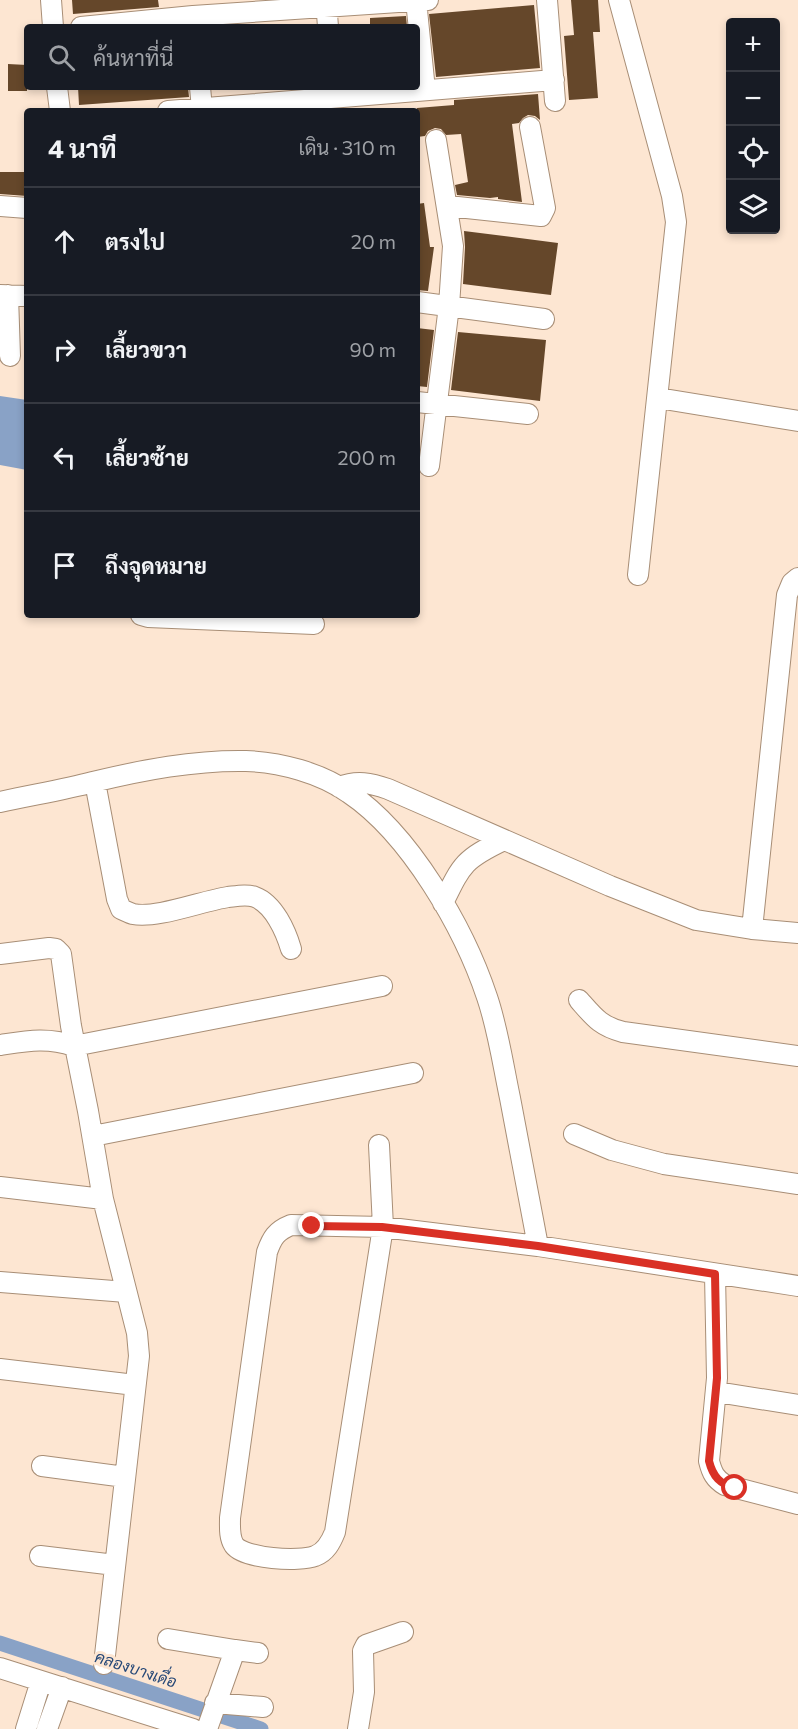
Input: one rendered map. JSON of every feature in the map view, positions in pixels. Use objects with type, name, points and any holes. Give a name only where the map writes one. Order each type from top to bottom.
[{"type":"street","points":[[51,0],[53,24]]},
{"type":"street","points":[[107,24],[193,14],[327,12],[420,0],[425,90]]},
{"type":"street","points":[[547,0],[555,101]]},
{"type":"street","points":[[619,0],[672,196],[676,222],[638,575]]},
{"type":"street","points":[[210,108],[334,92],[425,90],[555,80]]},
{"type":"street","points":[[57,90],[60,108]]},
{"type":"street","points":[[200,90],[202,108]]},
{"type":"street","points":[[448,206],[540,216],[544,208],[530,127]]},
{"type":"street","points":[[429,466],[427,403],[449,306],[453,246],[436,140]]},
{"type":"street","points":[[0,206],[24,208]]},
{"type":"street","points":[[10,356],[12,295]]},
{"type":"street","points":[[420,302],[544,319]]},
{"type":"street","points":[[658,398],[798,421]]},
{"type":"street","points":[[427,403],[528,414]]},
{"type":"street","points":[[752,929],[787,596],[792,583],[798,578]]},
{"type":"street","points":[[238,618],[314,624]]},
{"type":"street","points":[[0,802],[108,778],[189,764],[248,761],[284,766],[321,777],[370,810],[411,854],[469,949],[488,999],[501,1054],[538,1246]]},
{"type":"street","points":[[95,782],[117,899],[121,909],[133,914],[150,915],[211,900],[244,895],[256,897],[278,919],[285,930],[291,949]]},
{"type":"street","points":[[339,787],[351,783],[369,783],[388,789],[610,886],[696,920],[752,929],[798,933]]},
{"type":"street","points":[[443,903],[459,871],[468,860],[504,840]]},
{"type":"street","points":[[0,954],[49,948],[59,951],[63,959],[74,1046],[93,1136],[103,1199],[137,1333],[139,1356],[104,1664]]},
{"type":"street","points":[[0,1045],[48,1040],[74,1046],[382,986]]},
{"type":"street","points":[[579,1000],[597,1020],[609,1028],[623,1032],[798,1056]]},
{"type":"street","points":[[93,1136],[413,1073]]},
{"type":"street","points":[[574,1134],[612,1150],[664,1164],[798,1184]]},
{"type":"street","points":[[379,1145],[382,1227],[335,1532],[328,1546],[315,1556],[290,1558],[253,1556],[236,1548],[230,1538],[230,1518],[267,1252],[272,1238],[281,1229],[291,1226],[382,1227],[538,1246],[798,1286]]},
{"type":"street","points":[[0,1187],[103,1199]]},
{"type":"street","points":[[715,1274],[717,1392],[709,1461],[712,1472],[718,1481],[735,1488],[798,1504]]},
{"type":"street","points":[[0,1282],[126,1292]]},
{"type":"street","points":[[0,1369],[135,1385]]},
{"type":"street","points":[[717,1392],[798,1405]]},
{"type":"street","points":[[42,1466],[125,1477]]},
{"type":"street","points":[[40,1556],[115,1565]]},
{"type":"street","points":[[358,1729],[364,1692],[363,1651],[366,1645],[403,1632]]},
{"type":"street","points":[[168,1639],[258,1653]]},
{"type":"street","points":[[207,1719],[235,1650]]},
{"type":"street","points":[[0,1668],[62,1688],[207,1719],[263,1707]]},
{"type":"street","points":[[26,1729],[41,1681]]},
{"type":"street","points":[[47,1729],[62,1688]]},
{"type":"water","points":[[0,396],[24,400],[24,469],[0,465]]},
{"type":"building","points":[[72,0],[158,0],[159,7],[73,14]]},
{"type":"building","points":[[571,0],[598,0],[600,32],[593,32],[598,98],[569,100],[564,36],[574,35]]},
{"type":"building","points":[[534,5],[540,68],[436,77],[429,14]]},
{"type":"building","points":[[406,16],[407,24],[370,24],[370,18]]},
{"type":"building","points":[[8,64],[24,65],[24,90],[27,91],[8,91]]},
{"type":"building","points":[[78,90],[188,90],[189,97],[79,105]]},
{"type":"building","points":[[538,94],[540,120],[528,115],[519,123],[512,124],[522,202],[498,199],[498,197],[457,195],[455,185],[468,182],[461,134],[446,135],[441,129],[435,128],[428,131],[425,136],[420,137],[420,108],[417,108],[454,105],[454,100]]},
{"type":"building","points":[[0,172],[24,172],[24,196],[0,194]]},
{"type":"building","points":[[424,203],[430,247],[434,247],[428,291],[420,290],[420,204]]},
{"type":"building","points":[[464,231],[558,243],[551,295],[463,284]]},
{"type":"building","points":[[420,328],[434,330],[427,387],[420,386]]},
{"type":"building","points":[[458,332],[546,340],[540,401],[451,390]]},
{"type":"waterway","name":"คลองบางเดื่อ","points":[[0,1643],[261,1729]]},
{"type":"route","points":[[312,1226],[382,1227],[538,1246],[715,1274],[717,1392],[709,1461],[718,1481],[735,1488]]}]
